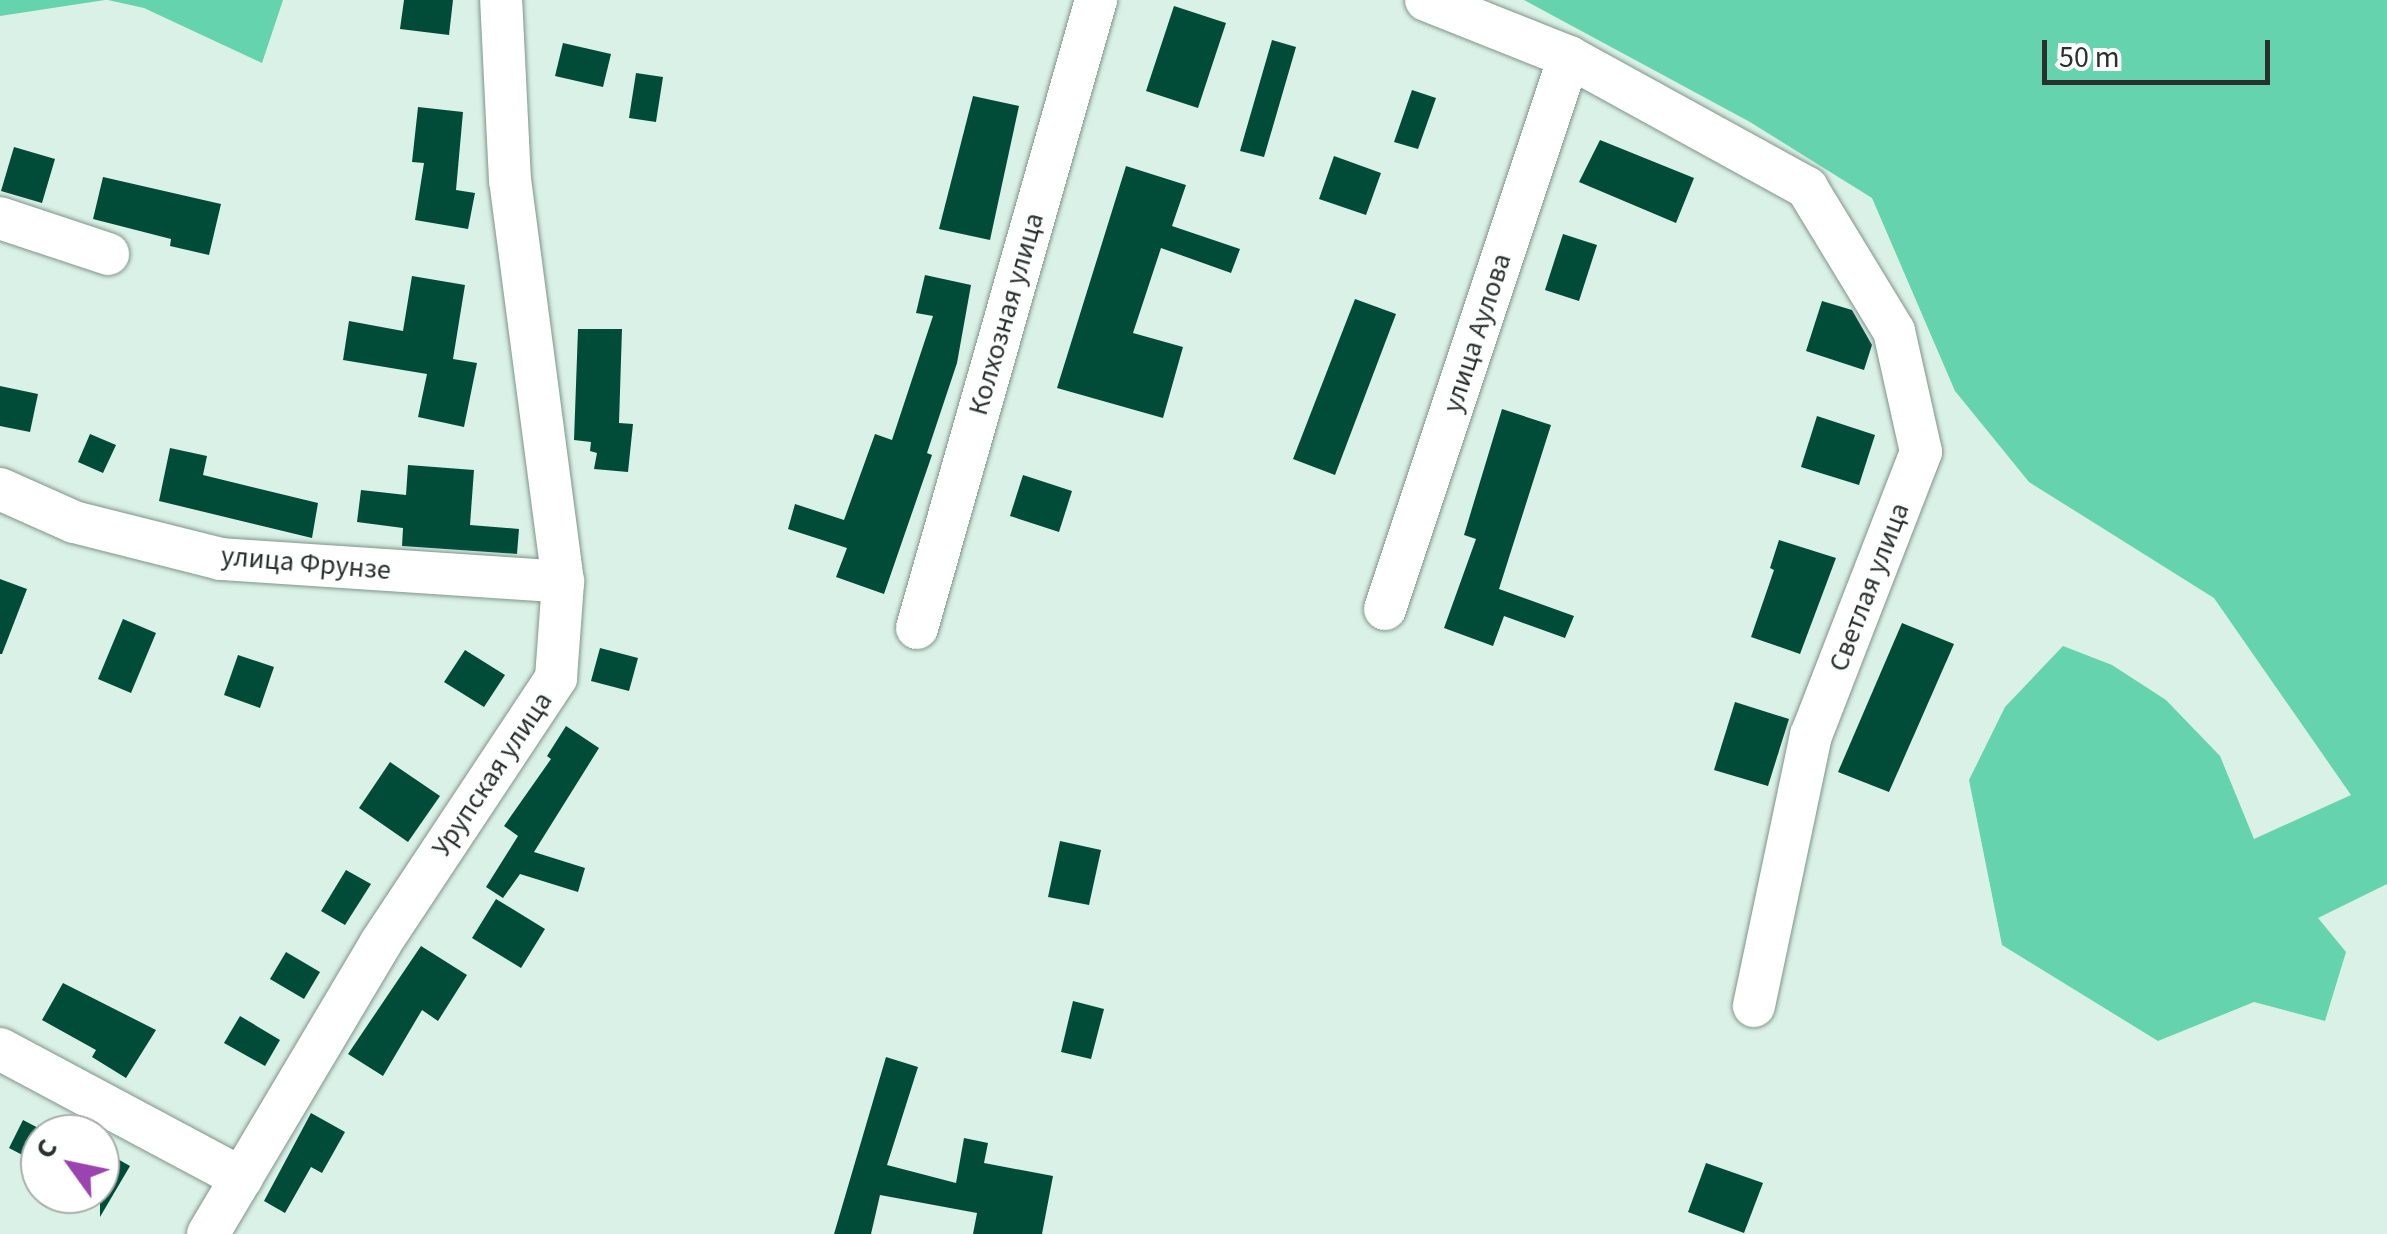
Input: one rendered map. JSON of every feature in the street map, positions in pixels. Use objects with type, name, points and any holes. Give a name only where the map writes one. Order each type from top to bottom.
[{"type":"street","name":"Колхозная улица","points":[[916,628],[1096,0]]},
{"type":"street","points":[[1426,0],[1569,57]]},
{"type":"street","name":"Урупская улица","points":[[208,1234],[380,944],[556,678],[564,582],[510,182],[506,5]]},
{"type":"street","name":"Светлая улица","points":[[1569,57],[1807,188],[1894,331],[1921,452],[1811,734],[1754,1006]]},
{"type":"street","name":"улица Аулова","points":[[1385,609],[1569,57]]},
{"type":"street","points":[[0,218],[108,254]]},
{"type":"street","name":"улица Фрунзе","points":[[0,490],[74,522],[222,559],[564,582]]},
{"type":"street","points":[[0,1049],[242,1178]]},
{"type":"green space","points":[[0,0],[105,0],[0,16]]},
{"type":"green space","points":[[108,0],[283,0],[262,63],[144,8]]},
{"type":"green space","points":[[1524,0],[2387,0],[2387,884],[2318,918],[2346,952],[2325,1021],[2254,1002],[2158,1041],[2002,945],[1969,780],[2005,707],[2063,646],[2112,665],[2166,700],[2220,756],[2254,839],[2351,795],[2214,598],[2029,482],[1955,391],[1872,198],[1750,122]]},
{"type":"building","points":[[404,0],[453,0],[449,35],[400,29]]},
{"type":"building","points":[[1174,6],[1226,23],[1198,108],[1146,91]]},
{"type":"building","points":[[1272,40],[1296,47],[1264,157],[1240,151]]},
{"type":"building","points":[[563,43],[611,54],[603,87],[555,76]]},
{"type":"building","points":[[636,73],[663,77],[656,122],[629,118]]},
{"type":"building","points":[[1412,90],[1436,98],[1418,149],[1394,142]]},
{"type":"building","points":[[973,96],[1019,106],[990,240],[939,229]]},
{"type":"building","points":[[418,107],[463,112],[456,190],[475,193],[468,229],[415,220],[424,163],[412,162]]},
{"type":"building","points":[[1600,140],[1694,178],[1676,223],[1579,182]]},
{"type":"building","points":[[14,147],[55,159],[42,203],[1,191]]},
{"type":"building","points":[[1334,156],[1381,173],[1366,215],[1319,199]]},
{"type":"building","points":[[1126,166],[1186,185],[1172,226],[1240,249],[1231,273],[1161,248],[1133,333],[1183,347],[1163,418],[1057,388]]},
{"type":"building","points":[[103,177],[221,204],[209,255],[170,246],[171,239],[93,219]]},
{"type":"building","points":[[1563,234],[1597,245],[1579,301],[1545,290]]},
{"type":"building","points":[[925,275],[971,285],[957,363],[927,453],[932,455],[884,594],[836,577],[847,548],[788,529],[795,504],[844,520],[875,434],[892,440],[933,316],[916,313]]},
{"type":"building","points":[[412,276],[465,285],[453,359],[477,363],[464,427],[418,417],[427,374],[343,360],[349,321],[403,331]]},
{"type":"building","points":[[1355,299],[1396,314],[1335,475],[1293,459]]},
{"type":"building","points":[[1822,301],[1852,310],[1872,345],[1864,370],[1806,351]]},
{"type":"building","points":[[578,329],[622,329],[619,423],[633,424],[628,472],[594,469],[597,453],[590,451],[591,442],[574,440]]},
{"type":"building","points":[[0,386],[38,394],[30,432],[0,426]]},
{"type":"building","points":[[1502,409],[1551,425],[1499,589],[1574,616],[1565,638],[1504,616],[1493,646],[1444,628],[1476,539],[1464,535]]},
{"type":"building","points":[[1817,416],[1875,435],[1859,485],[1801,467]]},
{"type":"building","points":[[90,434],[116,445],[103,473],[78,462]]},
{"type":"building","points":[[170,448],[207,456],[203,475],[318,503],[312,538],[159,501]]},
{"type":"building","points":[[408,465],[474,470],[470,525],[519,529],[517,554],[402,546],[403,528],[357,522],[361,490],[406,495]]},
{"type":"building","points":[[1023,475],[1072,491],[1059,532],[1010,516]]},
{"type":"building","points":[[1779,540],[1836,558],[1800,654],[1751,637],[1774,570],[1770,568]]},
{"type":"building","points":[[0,579],[27,589],[2,654],[0,654]]},
{"type":"building","points":[[123,619],[156,633],[131,693],[98,679]]},
{"type":"building","points":[[1902,623],[1954,644],[1889,792],[1838,772]]},
{"type":"building","points":[[600,648],[638,658],[629,691],[591,681]]},
{"type":"building","points":[[465,650],[505,675],[484,707],[444,682]]},
{"type":"building","points":[[238,655],[274,667],[260,708],[224,695]]},
{"type":"building","points":[[1735,702],[1789,719],[1768,786],[1714,770]]},
{"type":"building","points":[[566,726],[599,748],[534,852],[585,868],[578,892],[520,874],[503,898],[486,887],[518,836],[504,826],[551,759],[547,756]]},
{"type":"building","points":[[390,762],[440,796],[408,842],[359,808]]},
{"type":"building","points":[[1060,841],[1101,850],[1089,905],[1048,897]]},
{"type":"building","points":[[346,870],[371,884],[345,925],[321,911]]},
{"type":"building","points":[[496,899],[545,929],[521,968],[472,938]]},
{"type":"building","points":[[421,946],[467,975],[438,1021],[422,1010],[383,1076],[348,1054]]},
{"type":"building","points":[[286,952],[320,972],[304,999],[270,979]]},
{"type":"building","points":[[63,983],[156,1030],[126,1078],[92,1057],[96,1050],[42,1020]]},
{"type":"building","points":[[1073,1001],[1104,1009],[1091,1059],[1061,1052]]},
{"type":"building","points":[[240,1016],[280,1040],[265,1066],[224,1043]]},
{"type":"building","points":[[886,1057],[918,1067],[887,1165],[956,1183],[964,1138],[988,1143],[984,1163],[1053,1176],[1042,1234],[973,1234],[977,1213],[880,1195],[871,1234],[834,1234]]},
{"type":"building","points":[[311,1113],[345,1132],[322,1173],[311,1167],[285,1213],[264,1201]]},
{"type":"building","points":[[20,1126],[20,1154],[9,1148]]},
{"type":"building","points":[[120,1160],[130,1166],[120,1183]]},
{"type":"building","points":[[1706,1163],[1763,1183],[1744,1233],[1688,1212]]}]
